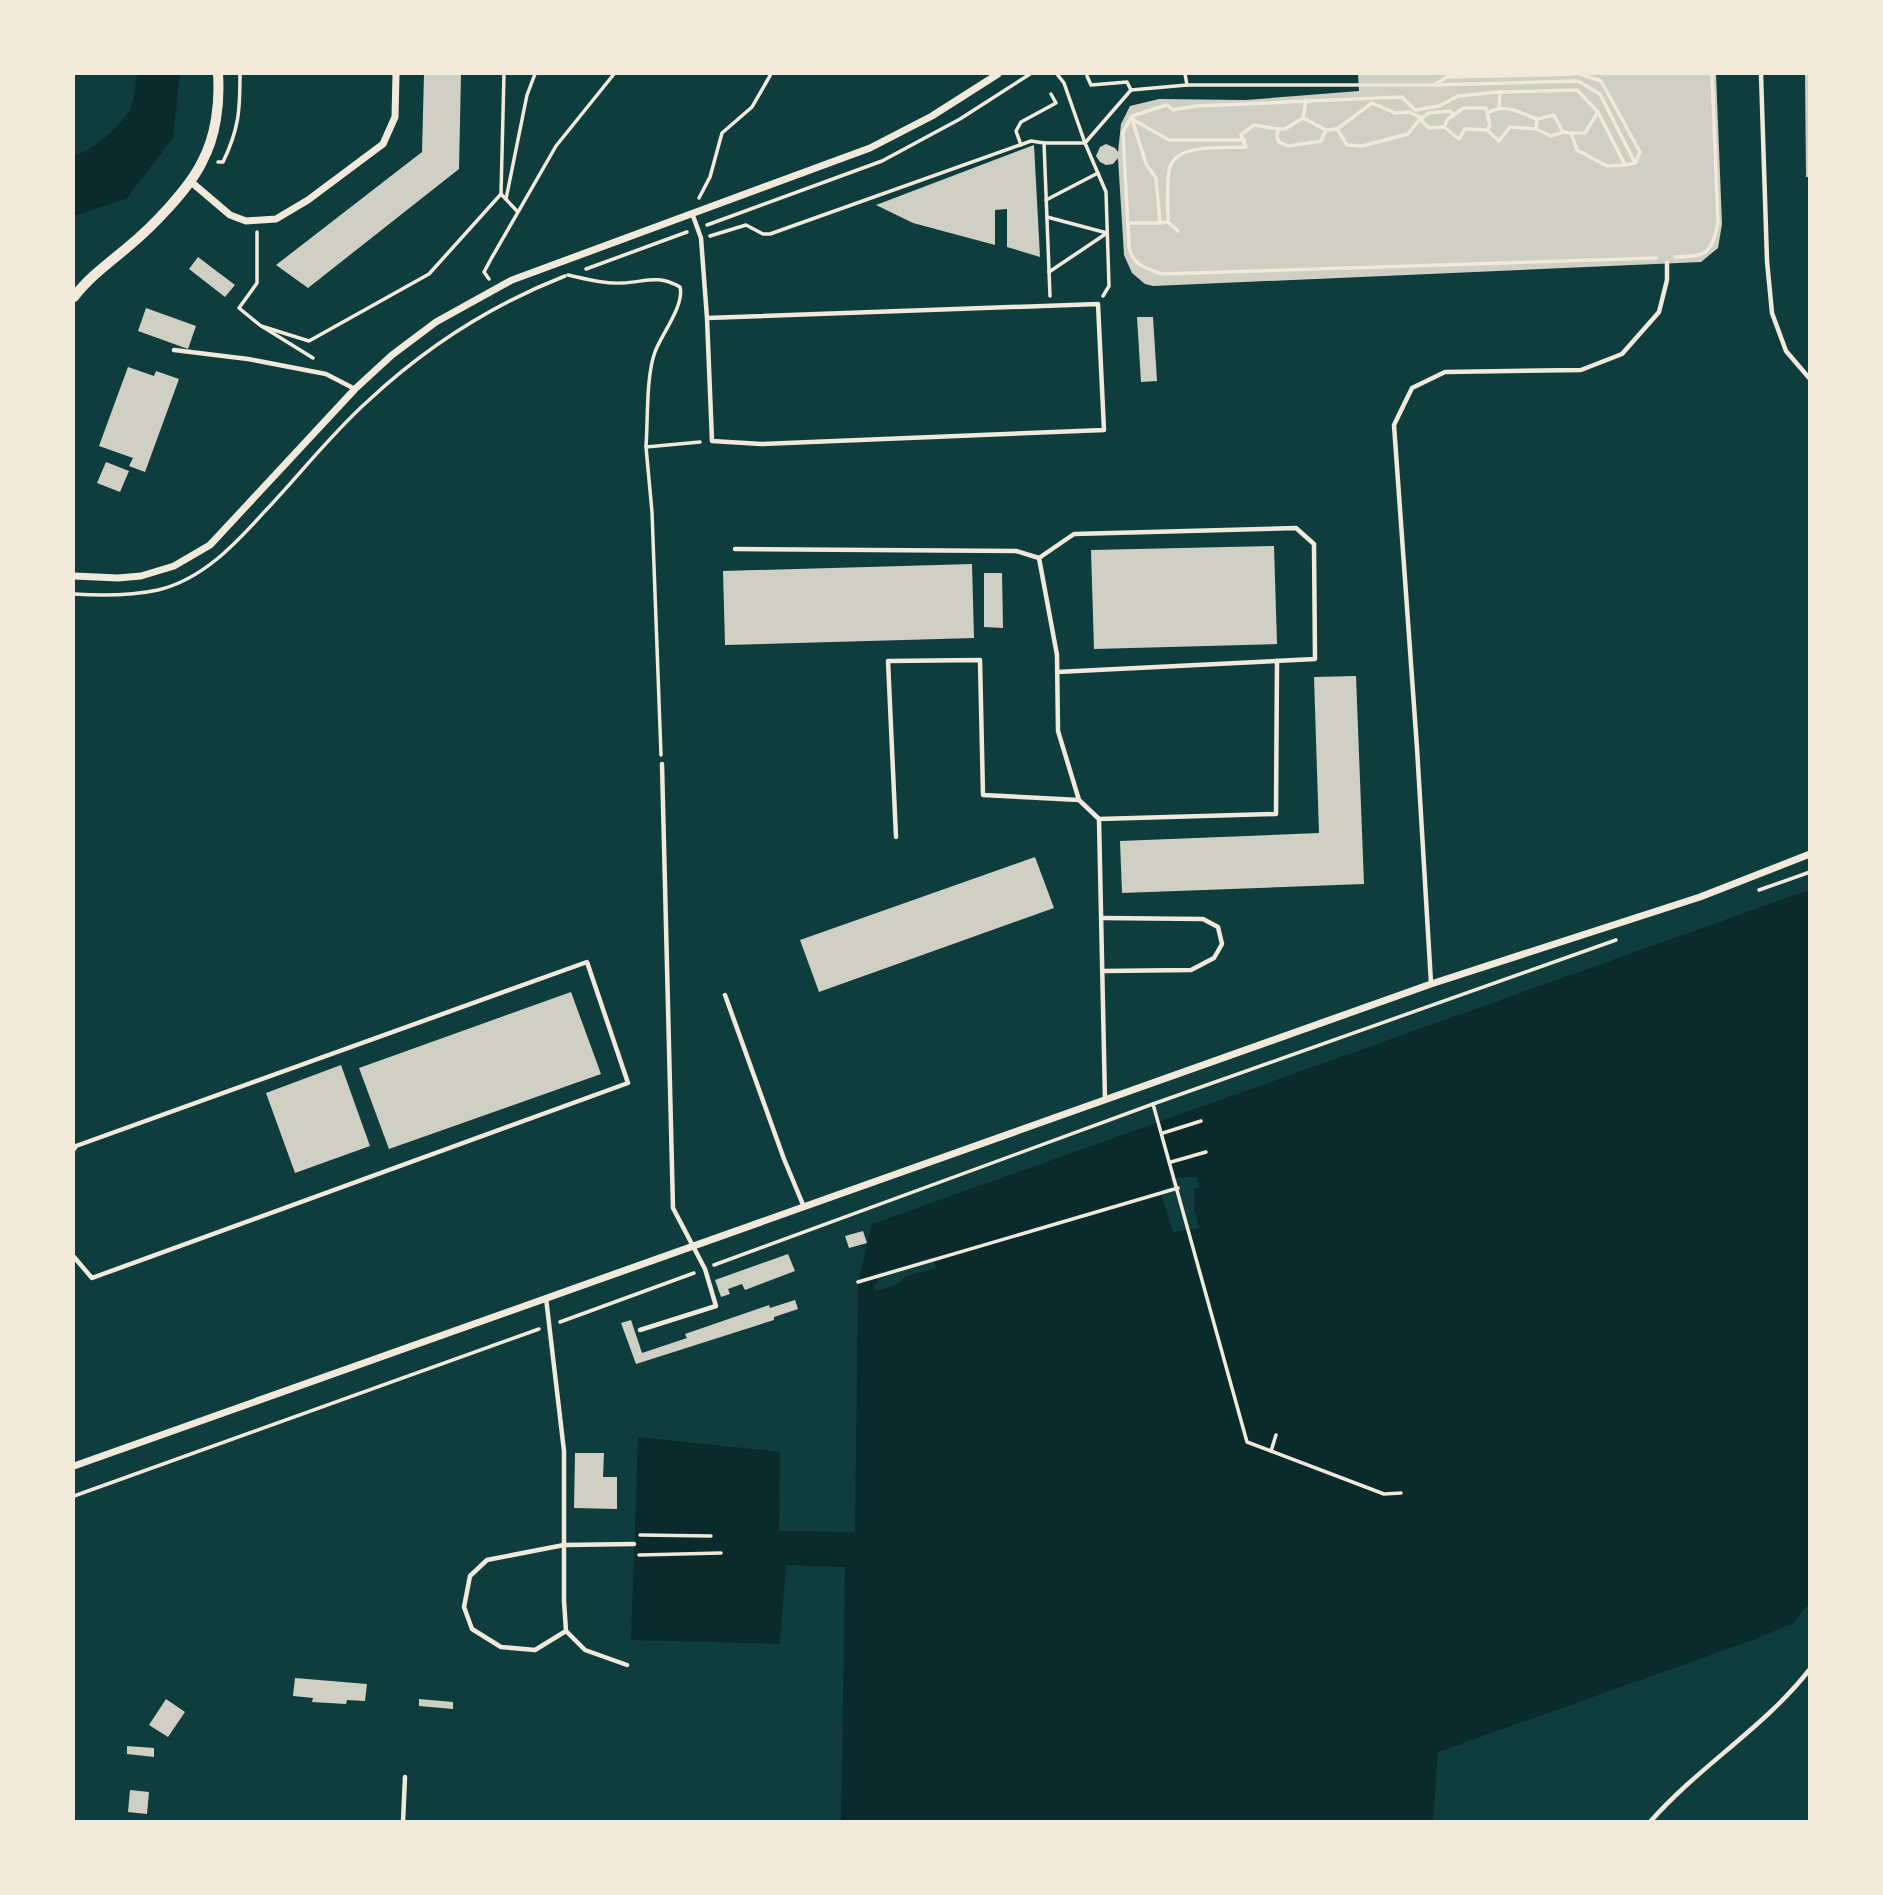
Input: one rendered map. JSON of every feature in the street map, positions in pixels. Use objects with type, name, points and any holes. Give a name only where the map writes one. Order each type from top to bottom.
[{"type":"street","points":[[74,297],[86,280],[147,230],[190,181],[203,161],[217,116],[218,74]]},
{"type":"street","points":[[190,181],[230,215],[246,221],[276,219],[308,200],[383,144],[395,117],[396,74]]},
{"type":"street","points":[[74,576],[141,576],[174,566],[210,545],[355,388],[392,355],[436,322],[494,288],[870,148],[932,116],[998,74]]},
{"type":"street","points":[[74,1466],[1431,984],[1700,897],[1810,854]]},
{"type":"lane","points":[[1761,74],[1767,261],[1772,313],[1786,351],[1810,379]]},
{"type":"lane","points":[[692,213],[701,238],[712,441],[761,444],[1104,430],[1098,304],[707,318]]},
{"type":"lane","points":[[1431,984],[1394,425],[1412,388],[1445,372],[1581,370],[1622,355],[1659,312],[1667,280],[1667,263]]},
{"type":"lane","points":[[174,350],[248,359],[326,374],[355,388]]},
{"type":"lane","points":[[1038,558],[1074,534],[1296,528],[1314,544],[1315,659],[1057,672]]},
{"type":"lane","points":[[735,549],[1016,551],[1038,558]]},
{"type":"lane","points":[[1038,558],[1057,655],[1058,731],[1079,800],[1099,819],[1105,1101]]},
{"type":"lane","points":[[896,837],[888,661],[980,660],[983,795],[1079,800]]},
{"type":"lane","points":[[1099,819],[1276,814],[1277,661]]},
{"type":"lane","points":[[640,1330],[716,1306],[705,1269],[673,1208],[662,764]]},
{"type":"lane","points":[[1102,918],[1203,919],[1218,927],[1222,944],[1214,958],[1191,970],[1103,971]]},
{"type":"lane","points":[[74,1149],[76,1146],[587,962],[628,1083],[92,1278],[74,1257]]},
{"type":"lane","points":[[725,995],[804,1207]]},
{"type":"lane","points":[[546,1298],[564,1451],[566,1631],[585,1650],[627,1665]]},
{"type":"lane","points":[[566,1631],[535,1650],[502,1647],[472,1629],[464,1607],[470,1576],[487,1560],[564,1545],[634,1544]]},
{"type":"lane","points":[[1650,1822],[1673,1796],[1788,1697],[1810,1669]]},
{"type":"lane","points":[[403,1822],[405,1777]]},
{"type":"path","points":[[203,161],[223,162],[235,138],[240,110],[240,74]]},
{"type":"path","points":[[261,326],[309,341],[429,274],[501,194],[504,74]]},
{"type":"path","points":[[506,199],[527,95],[535,74]]},
{"type":"path","points":[[494,288],[484,272],[517,211],[556,146],[614,74]]},
{"type":"path","points":[[692,213],[710,177],[722,133],[752,107],[771,74]]},
{"type":"path","points":[[74,594],[121,596],[160,590],[191,577],[229,550],[366,402],[412,362],[490,310],[568,275],[883,162],[937,133],[1030,74]]},
{"type":"path","points":[[1057,74],[1065,83],[1085,143],[1106,192],[1109,286],[1098,304]]},
{"type":"path","points":[[1185,74],[1187,85]]},
{"type":"path","points":[[1434,85],[1447,77],[1574,74]]},
{"type":"path","points":[[1580,74],[1601,81],[1640,152],[1635,163]]},
{"type":"path","points":[[1671,258],[1699,257],[1713,245],[1718,223],[1712,74]]},
{"type":"path","points":[[1087,76],[1091,85],[1127,82],[1131,90]]},
{"type":"path","points":[[701,238],[746,225],[763,234],[770,234],[1031,141],[1085,143],[1131,90],[1187,85],[1434,85],[1578,80],[1600,94],[1635,163]]},
{"type":"path","points":[[1625,165],[1598,112],[1577,90],[1458,96],[1439,106],[1415,110],[1402,97],[1196,106],[1182,110],[1173,110],[1167,105],[1132,116],[1123,131],[1130,255],[1138,265],[1162,274],[1657,258]]},
{"type":"path","points":[[1499,107],[1500,92]]},
{"type":"path","points":[[1021,145],[1016,131],[1021,122],[1056,103],[1051,94]]},
{"type":"path","points":[[1168,222],[1170,166],[1177,157],[1192,149],[1246,147],[1241,135],[1254,125],[1285,130],[1303,118],[1306,100]]},
{"type":"path","points":[[1303,118],[1326,130],[1338,130],[1372,103],[1395,113],[1409,112],[1422,118],[1429,128],[1444,127],[1459,138],[1465,129],[1487,130],[1499,141],[1510,127],[1536,129],[1551,136],[1563,132],[1585,133],[1598,112]]},
{"type":"path","points":[[1487,113],[1499,107],[1537,119],[1554,116],[1563,132]]},
{"type":"path","points":[[1422,118],[1424,108]]},
{"type":"path","points":[[1444,127],[1448,118],[1463,108],[1486,108],[1490,126],[1487,130]]},
{"type":"path","points":[[1338,130],[1346,145],[1362,146],[1408,134],[1429,113],[1450,111],[1454,115]]},
{"type":"path","points":[[1132,119],[1169,140],[1245,140]]},
{"type":"path","points":[[1132,119],[1146,164],[1156,178],[1160,223]]},
{"type":"path","points":[[1536,129],[1537,119]]},
{"type":"path","points":[[1278,130],[1279,142],[1288,146],[1321,141],[1326,130]]},
{"type":"path","points":[[1571,133],[1577,150],[1607,166],[1635,163]]},
{"type":"path","points":[[1044,143],[1050,306]]},
{"type":"path","points":[[1046,200],[1098,173]]},
{"type":"path","points":[[501,194],[517,211]]},
{"type":"path","points":[[1047,217],[1107,233]]},
{"type":"path","points":[[258,221],[257,282],[239,308],[261,326],[323,364]]},
{"type":"path","points":[[1128,223],[1168,222],[1178,231]]},
{"type":"path","points":[[1049,272],[1107,233]]},
{"type":"path","points":[[568,275],[621,283],[659,278],[680,287],[682,292],[679,304],[654,353],[646,447],[652,512],[662,764]]},
{"type":"path","points":[[646,447],[712,441]]},
{"type":"path","points":[[1758,890],[1810,872]]},
{"type":"path","points":[[74,1496],[549,1326],[1153,1104],[1617,940]]},
{"type":"path","points":[[1153,1104],[1247,1442],[1384,1494],[1401,1493]]},
{"type":"path","points":[[1162,1133],[1201,1121]]},
{"type":"path","points":[[1170,1162],[1206,1152]]},
{"type":"path","points":[[858,1282],[1178,1188]]},
{"type":"path","points":[[1270,1451],[1276,1435]]},
{"type":"path","points":[[635,1535],[711,1536]]},
{"type":"path","points":[[634,1555],[721,1553]]},
{"type":"water","points":[[137,74],[180,74],[173,138],[126,199],[74,216],[74,155],[96,144],[125,117],[132,103]]},
{"type":"water","points":[[1809,890],[1810,1601],[1794,1623],[1438,1752],[1433,1822],[841,1821],[845,1567],[786,1565],[780,1644],[631,1640],[638,1437],[780,1452],[779,1531],[855,1532],[858,1282],[872,1224]]},
{"type":"pier","points":[[1197,1177],[1200,1187],[1194,1189],[1194,1208],[1199,1228],[1173,1232],[1160,1190],[1172,1186],[1170,1178]]},
{"type":"pier","points":[[933,1257],[936,1268],[906,1276],[898,1284],[876,1291],[876,1274]]},
{"type":"building","points":[[424,74],[461,74],[459,169],[308,288],[276,265],[422,152]]},
{"type":"building","points":[[1358,74],[1716,74],[1722,224],[1718,248],[1701,262],[1153,286],[1145,284],[1132,273],[1124,255],[1118,158],[1113,164],[1106,165],[1096,156],[1100,147],[1106,144],[1118,152],[1121,124],[1130,106],[1159,99],[1246,100],[1359,91]]},
{"type":"building","points":[[1805,74],[1810,74],[1810,177],[1806,177]]},
{"type":"building","points":[[1034,145],[1040,257],[1007,247],[1007,209],[995,210],[995,245],[913,223],[876,205]]},
{"type":"building","points":[[198,257],[235,285],[225,297],[189,269]]},
{"type":"building","points":[[146,308],[196,326],[188,349],[138,331]]},
{"type":"building","points":[[1137,317],[1153,317],[1157,381],[1141,382]]},
{"type":"building","points":[[128,367],[154,376],[156,371],[179,379],[145,472],[129,466],[133,458],[99,446]]},
{"type":"building","points":[[106,462],[129,471],[120,492],[97,483]]},
{"type":"building","points":[[1274,546],[1277,644],[1094,649],[1091,550]]},
{"type":"building","points":[[972,564],[974,638],[725,645],[723,571]]},
{"type":"building","points":[[984,573],[1002,573],[1003,628],[984,627]]},
{"type":"building","points":[[1356,676],[1364,884],[1122,893],[1120,841],[1319,833],[1314,677]]},
{"type":"building","points":[[1035,857],[1054,908],[819,992],[800,940]]},
{"type":"building","points":[[571,992],[601,1074],[389,1149],[359,1068]]},
{"type":"building","points":[[341,1065],[370,1146],[295,1173],[266,1093]]},
{"type":"building","points":[[863,1231],[867,1243],[849,1248],[845,1236]]},
{"type":"building","points":[[788,1254],[795,1271],[745,1290],[742,1284],[728,1289],[730,1294],[721,1297],[715,1280]]},
{"type":"building","points":[[795,1300],[798,1309],[774,1317],[774,1320],[636,1364],[621,1323],[631,1320],[642,1353],[687,1338],[685,1334],[769,1305],[770,1308]]},
{"type":"building","points":[[575,1453],[604,1453],[603,1477],[617,1477],[617,1509],[574,1508]]},
{"type":"building","points":[[295,1678],[367,1684],[365,1701],[347,1700],[346,1704],[312,1702],[313,1698],[293,1696]]},
{"type":"building","points":[[166,1699],[185,1712],[168,1737],[149,1725]]},
{"type":"building","points":[[419,1699],[453,1702],[453,1709],[419,1706]]},
{"type":"building","points":[[127,1746],[154,1748],[154,1757],[127,1754]]},
{"type":"building","points":[[130,1790],[149,1792],[147,1814],[128,1812]]}]
